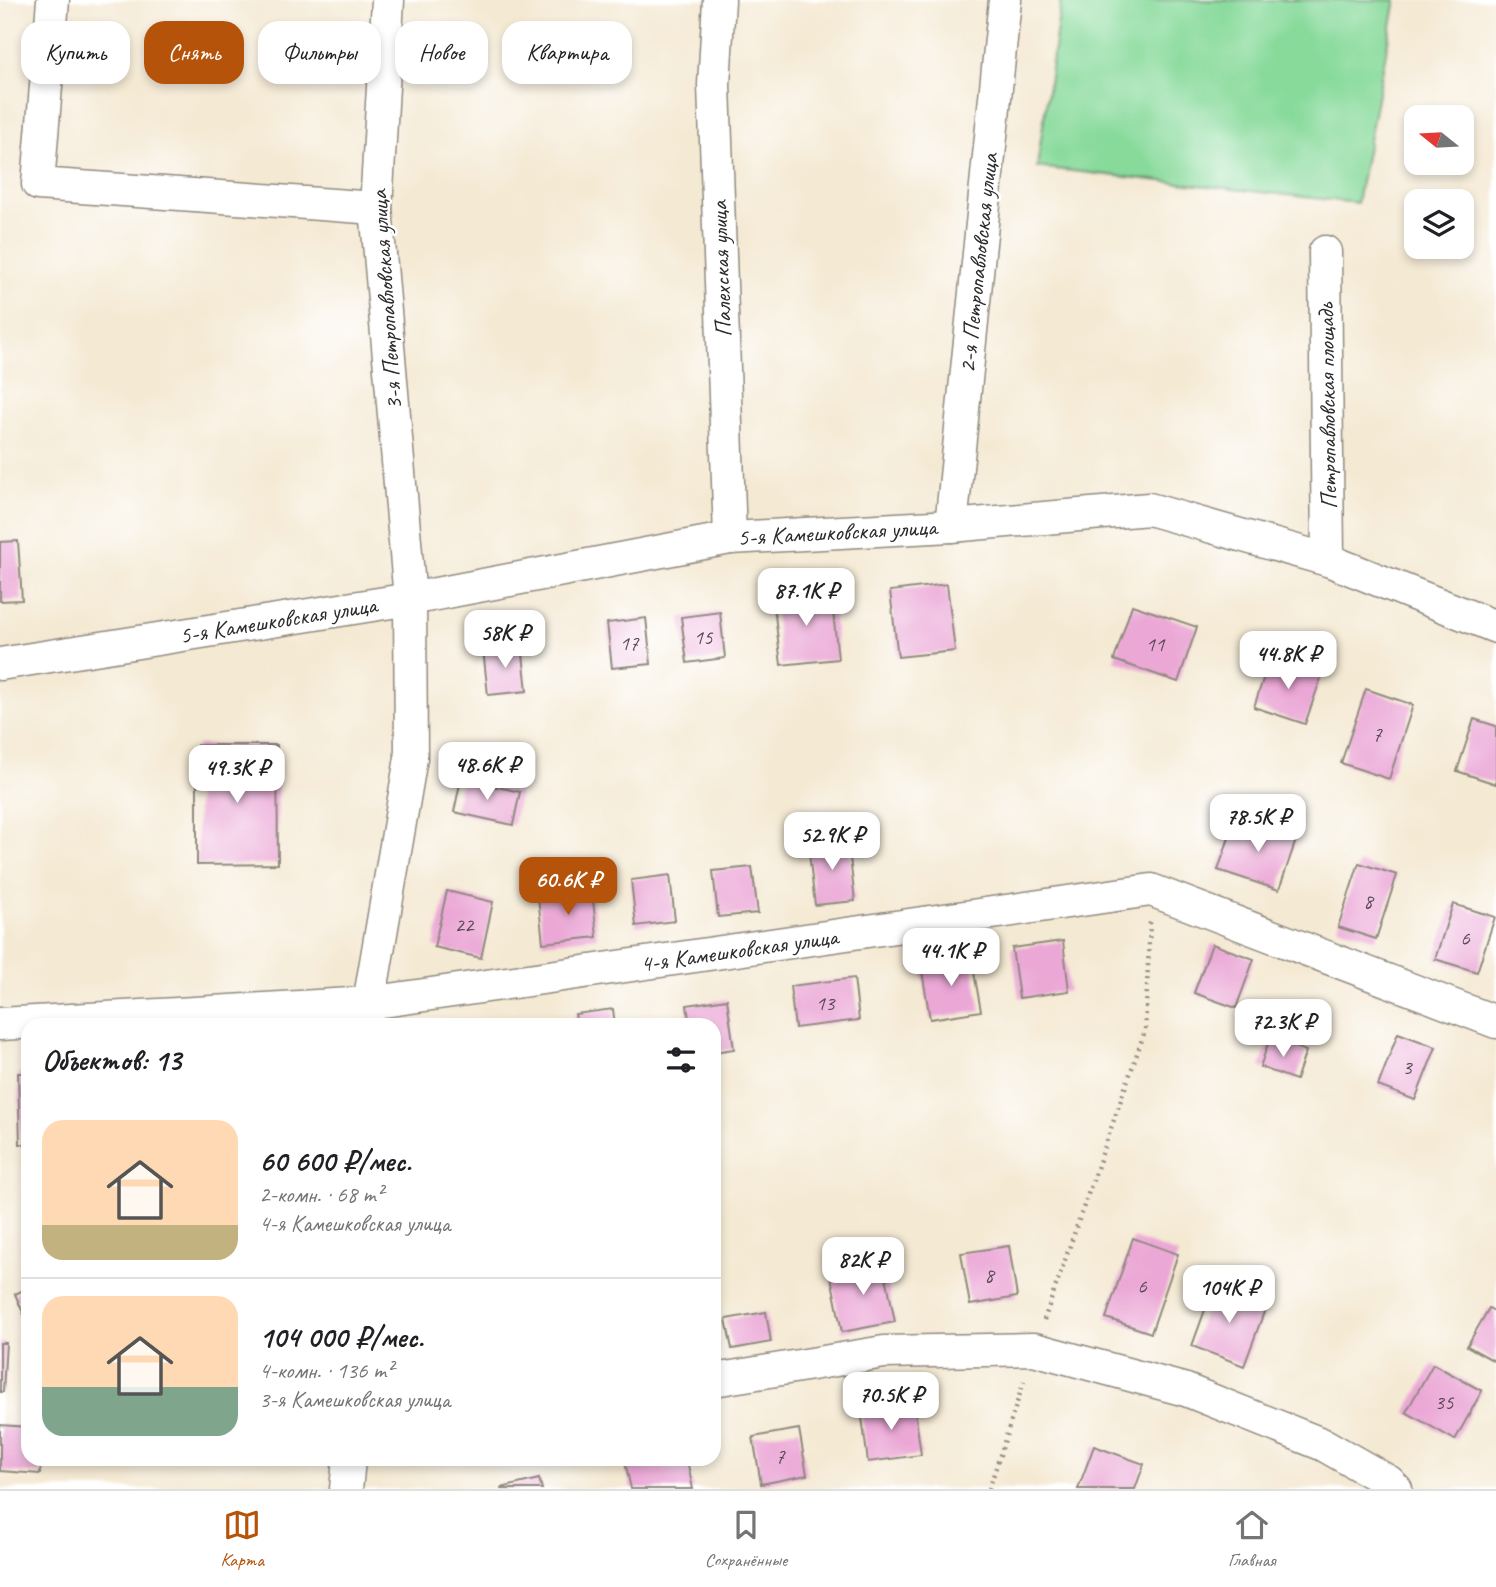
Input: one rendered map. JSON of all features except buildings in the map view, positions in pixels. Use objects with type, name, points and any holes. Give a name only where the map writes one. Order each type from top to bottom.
[{"type":"street","points":[[53,0],[38,184],[376,208]]},
{"type":"street","name":"3-я Петропавловская улица","points":[[369,1014],[411,758],[410,599],[376,208],[388,0]]},
{"type":"street","name":"Палехская улица","points":[[719,0],[714,85],[730,538]]},
{"type":"street","name":"2-я Петропавловская улица","points":[[951,526],[1005,0]]},
{"type":"street","name":"Петропавловская площадь","points":[[1325,253],[1328,560]]},
{"type":"street","name":"5-я Камешковская улица","points":[[0,664],[410,599],[730,538],[951,526],[1149,509],[1328,560],[1496,627]]},
{"type":"street","name":"4-я Камешковская улица","points":[[221,1018],[369,1014],[1151,890],[1496,1022]]},
{"type":"street","name":"4-я Камешковская улица","points":[[0,1024],[21,1023]]},
{"type":"street","points":[[721,1379],[884,1352],[1034,1349],[1186,1390],[1324,1445],[1389,1482],[1396,1489]]},
{"type":"street","points":[[346,1489],[348,1466]]},
{"type":"path","points":[[989,1489],[1034,1349],[1145,1031],[1151,890]]},
{"type":"green space","points":[[1061,0],[1396,0],[1357,203],[1037,167]]}]
